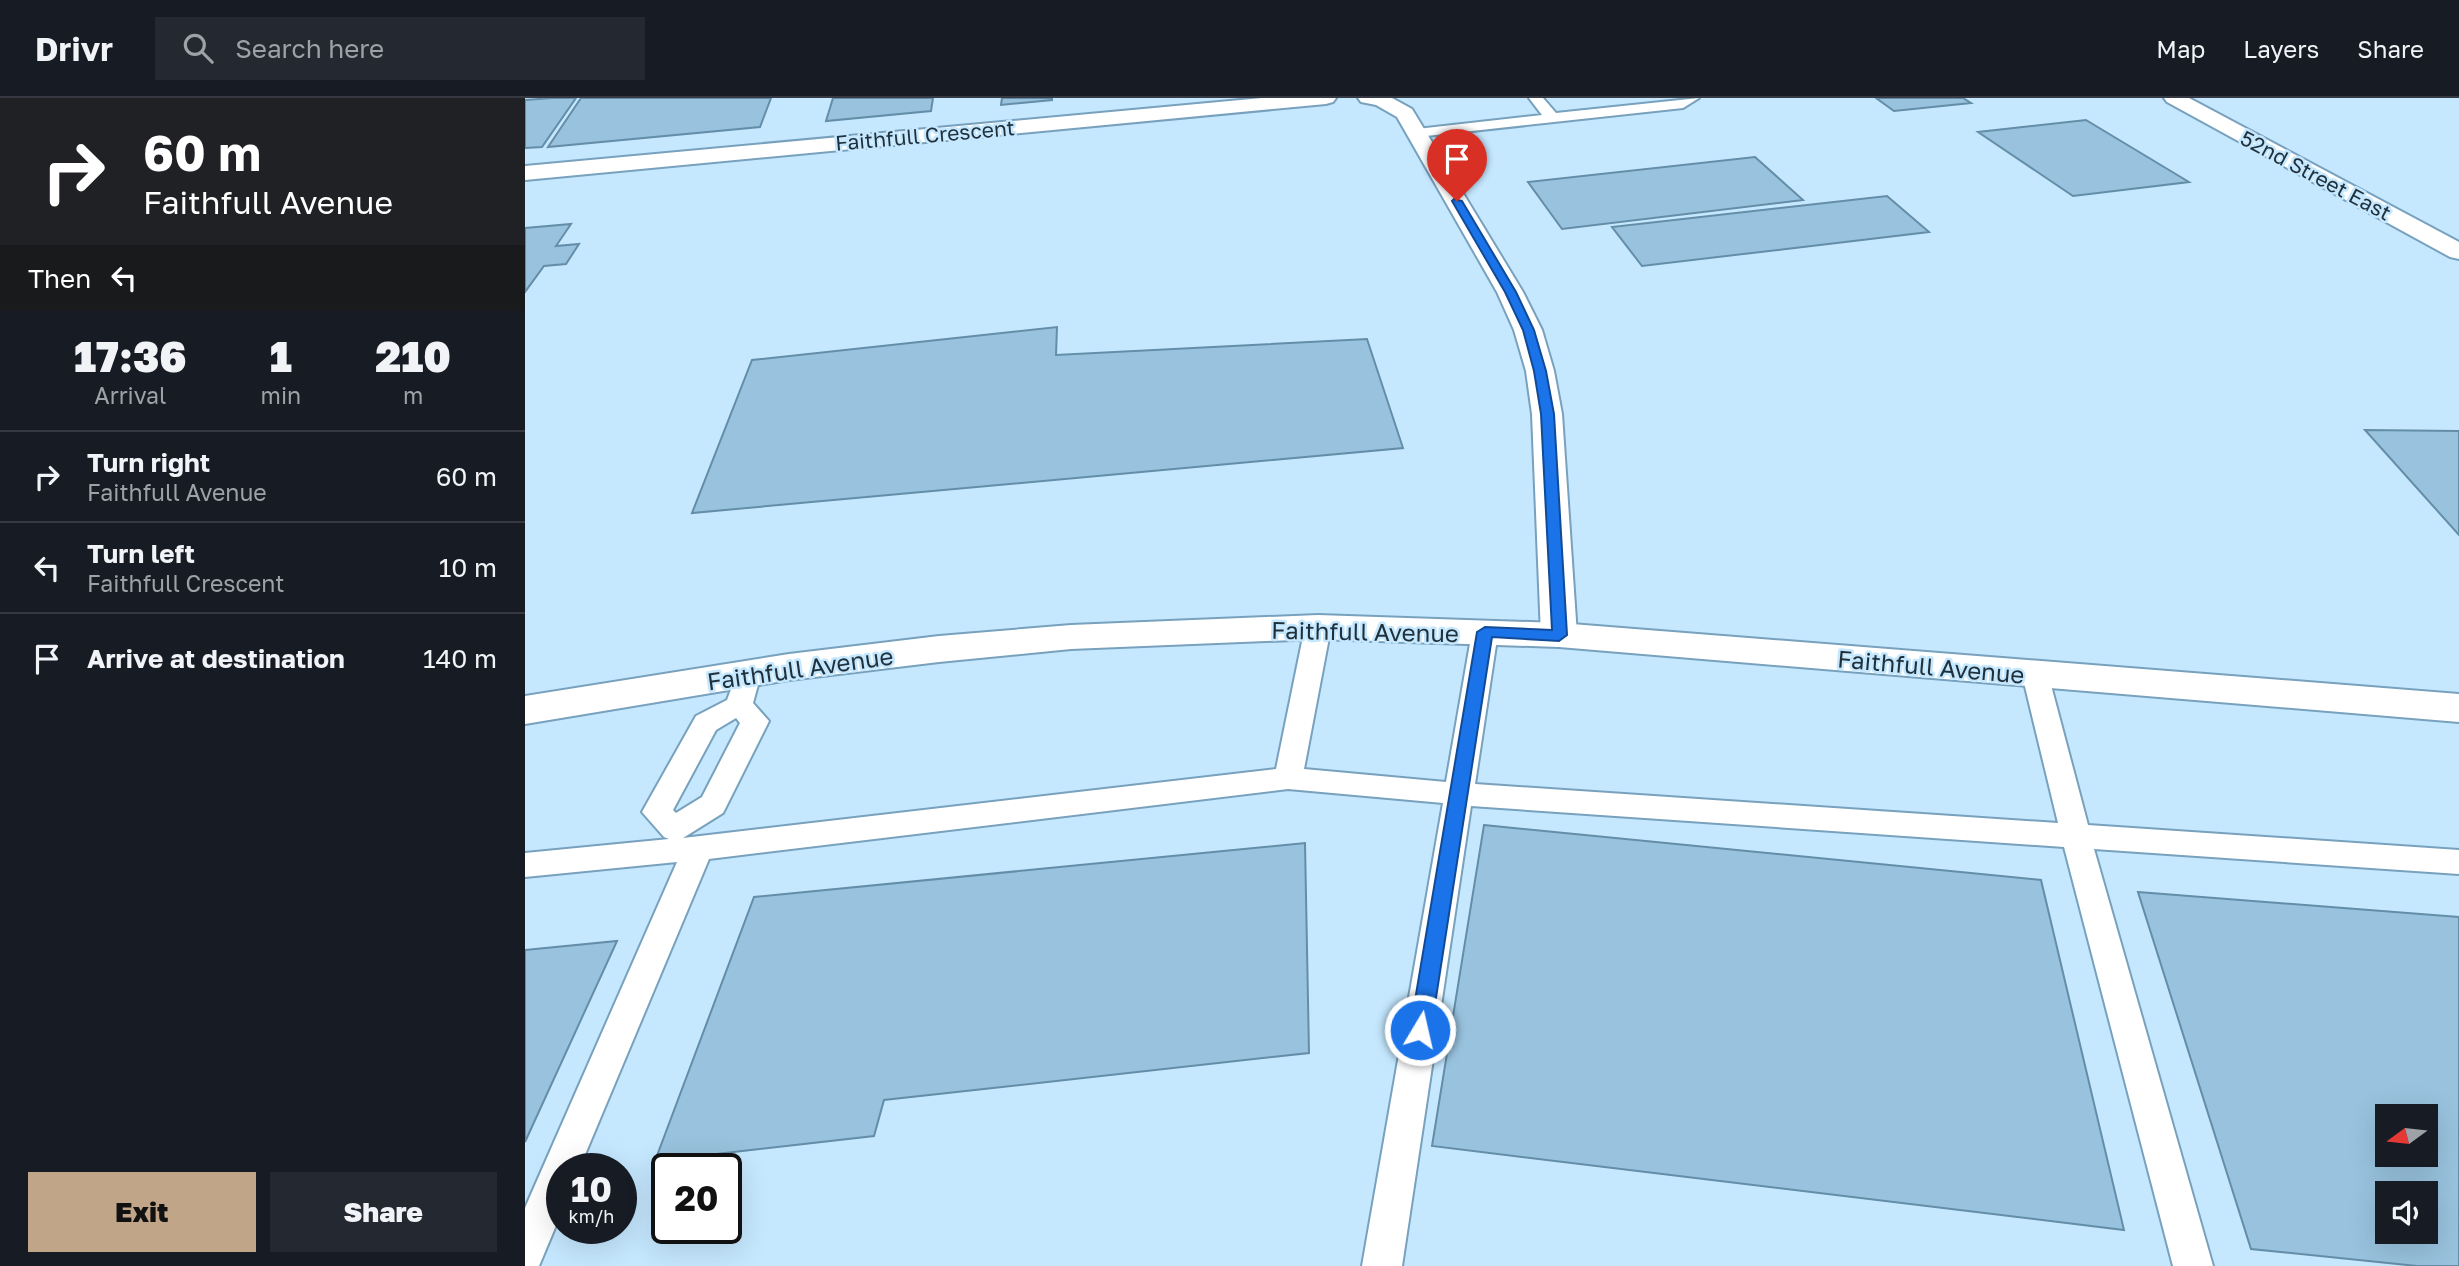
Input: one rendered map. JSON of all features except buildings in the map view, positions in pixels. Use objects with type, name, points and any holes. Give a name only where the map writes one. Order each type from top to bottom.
[{"type":"street","name":"Faithfull Crescent","points":[[525,173],[1326,98]]},
{"type":"street","name":"52nd Street East","points":[[2174,98],[2459,252]]},
{"type":"street","points":[[1379,99],[1405,113],[1510,292],[1531,341],[1547,414],[1559,635]]},
{"type":"street","name":"Faithfull Avenue","points":[[525,710],[743,689],[939,649],[1071,637],[1318,627],[1559,635],[2459,708]]},
{"type":"lane","points":[[1536,98],[1552,118]]},
{"type":"lane","points":[[1417,133],[1552,118],[1642,103],[1683,104],[1692,98]]},
{"type":"lane","points":[[1288,778],[1318,627]]},
{"type":"lane","points":[[1382,1266],[1485,632]]},
{"type":"lane","points":[[2035,674],[2076,836],[2193,1266]]},
{"type":"lane","points":[[525,1253],[677,843],[713,805],[755,721],[743,689],[706,723],[657,812],[677,843]]},
{"type":"lane","points":[[525,865],[677,843],[1288,778],[1459,794],[2459,862]]},
{"type":"route","points":[[1420,1030],[1485,632],[1559,635],[1547,414],[1540,371],[1528,330],[1510,292],[1457,201]]}]
